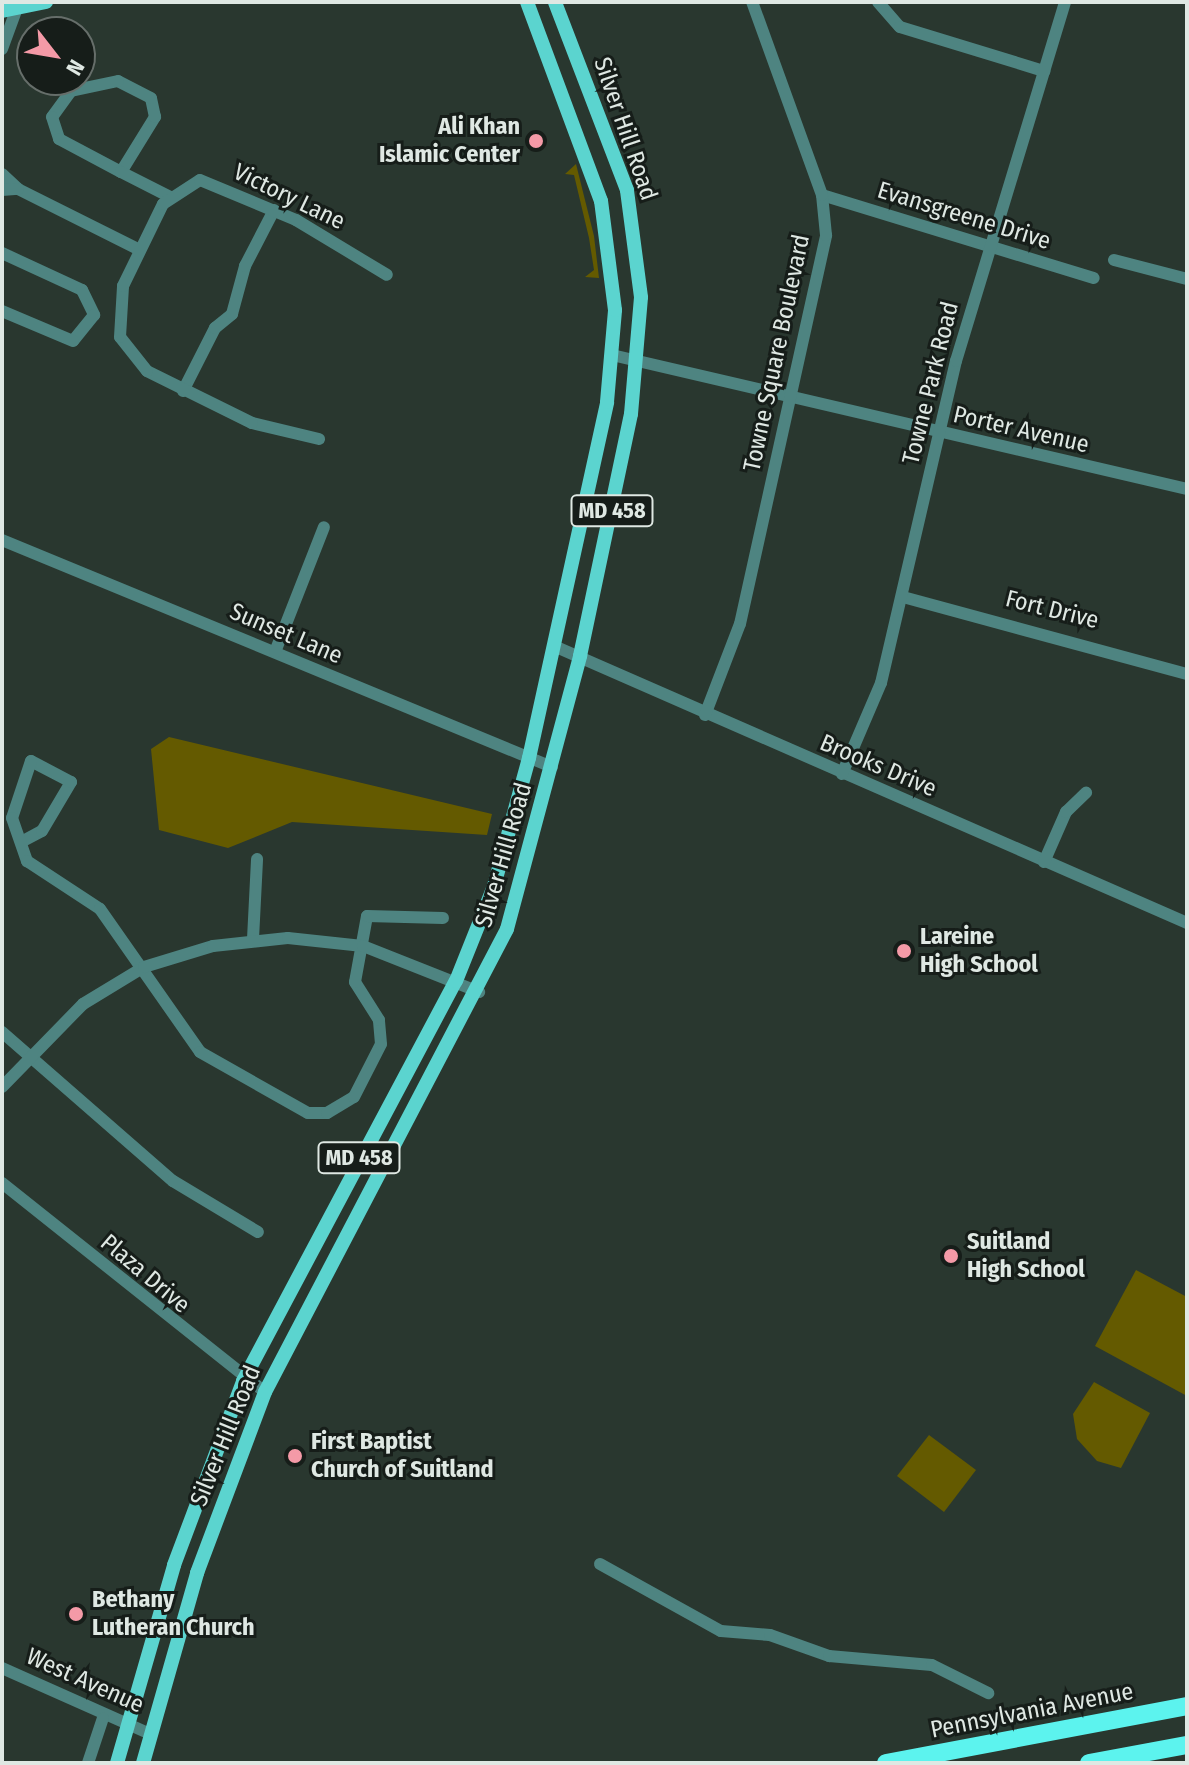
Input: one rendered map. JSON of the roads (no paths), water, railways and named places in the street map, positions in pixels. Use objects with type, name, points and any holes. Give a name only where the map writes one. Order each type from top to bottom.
[{"type":"highway","name":"Pennsylvania Avenue","points":[[886,1763],[1187,1706]]},
{"type":"highway","points":[[1089,1763],[1187,1745]]},
{"type":"main road","points":[[10,10],[46,2]]},
{"type":"main road","name":"Silver Hill Road","points":[[117,1763],[183,1537],[243,1381],[456,981],[494,886],[529,758],[612,355],[614,283],[601,201],[527,2]]},
{"type":"main road","name":"Silver Hill Road","points":[[143,1763],[206,1546],[265,1392],[479,992],[519,894],[580,656],[639,365],[640,275],[627,190],[555,2]]},
{"type":"street","name":"Towne Square Boulevard","points":[[705,715],[740,624],[826,235],[822,195],[752,2]]},
{"type":"street","points":[[878,2],[900,27],[1044,71]]},
{"type":"street","name":"Towne Park Road","points":[[842,774],[878,694],[939,434],[1065,2]]},
{"type":"street","points":[[2,49],[10,10]]},
{"type":"street","points":[[121,172],[155,117],[151,98],[118,81],[71,91],[51,130],[121,172],[170,197],[140,250],[116,314],[135,361],[183,391],[252,423],[319,439]]},
{"type":"street","points":[[2,174],[18,189],[140,250]]},
{"type":"street","name":"Victory Lane","points":[[170,197],[200,180],[274,210],[387,275]]},
{"type":"street","points":[[2,190],[18,189]]},
{"type":"street","name":"Evansgreene Drive","points":[[822,195],[1094,278]]},
{"type":"street","points":[[183,391],[215,328],[232,314],[245,266],[274,210]]},
{"type":"street","points":[[2,253],[82,290],[94,315]]},
{"type":"street","points":[[1114,260],[1187,279]]},
{"type":"street","points":[[2,311],[73,341],[94,315],[116,314]]},
{"type":"street","name":"Porter Avenue","points":[[612,355],[639,365],[1187,489]]},
{"type":"street","points":[[275,652],[324,527]]},
{"type":"street","name":"Sunset Lane","points":[[2,540],[552,767]]},
{"type":"street","name":"Fort Drive","points":[[903,597],[1187,674]]},
{"type":"street","name":"Brooks Drive","points":[[554,646],[705,715],[1187,923]]},
{"type":"street","points":[[23,841],[42,831],[71,782],[31,761],[13,808],[27,861],[100,909],[144,967],[168,1015],[200,1052],[296,1110],[322,1114],[354,1097],[381,1044],[379,1020],[355,982],[367,916],[443,918]]},
{"type":"street","points":[[1044,862],[1066,812],[1086,793]]},
{"type":"street","points":[[253,939],[257,859]]},
{"type":"street","points":[[2,1087],[28,1056],[83,1004],[144,967],[253,939],[363,946],[479,992]]},
{"type":"street","points":[[2,1032],[173,1181],[258,1232]]},
{"type":"street","name":"Plaza Drive","points":[[2,1183],[243,1381],[265,1392]]},
{"type":"street","points":[[600,1564],[721,1631],[770,1635],[829,1656],[932,1665],[988,1693]]},
{"type":"street","name":"West Avenue","points":[[2,1668],[103,1718],[150,1734]]},
{"type":"street","points":[[88,1763],[103,1718]]},
{"type":"place","name":"Ali Khan Islamic Center","points":[[536,141]]},
{"type":"place","name":"Lareine High School","points":[[904,951]]},
{"type":"place","name":"Suitland High School","points":[[951,1256]]},
{"type":"place","name":"First Baptist Church of Suitland","points":[[295,1456]]},
{"type":"place","name":"Bethany Lutheran Church","points":[[76,1614]]}]
